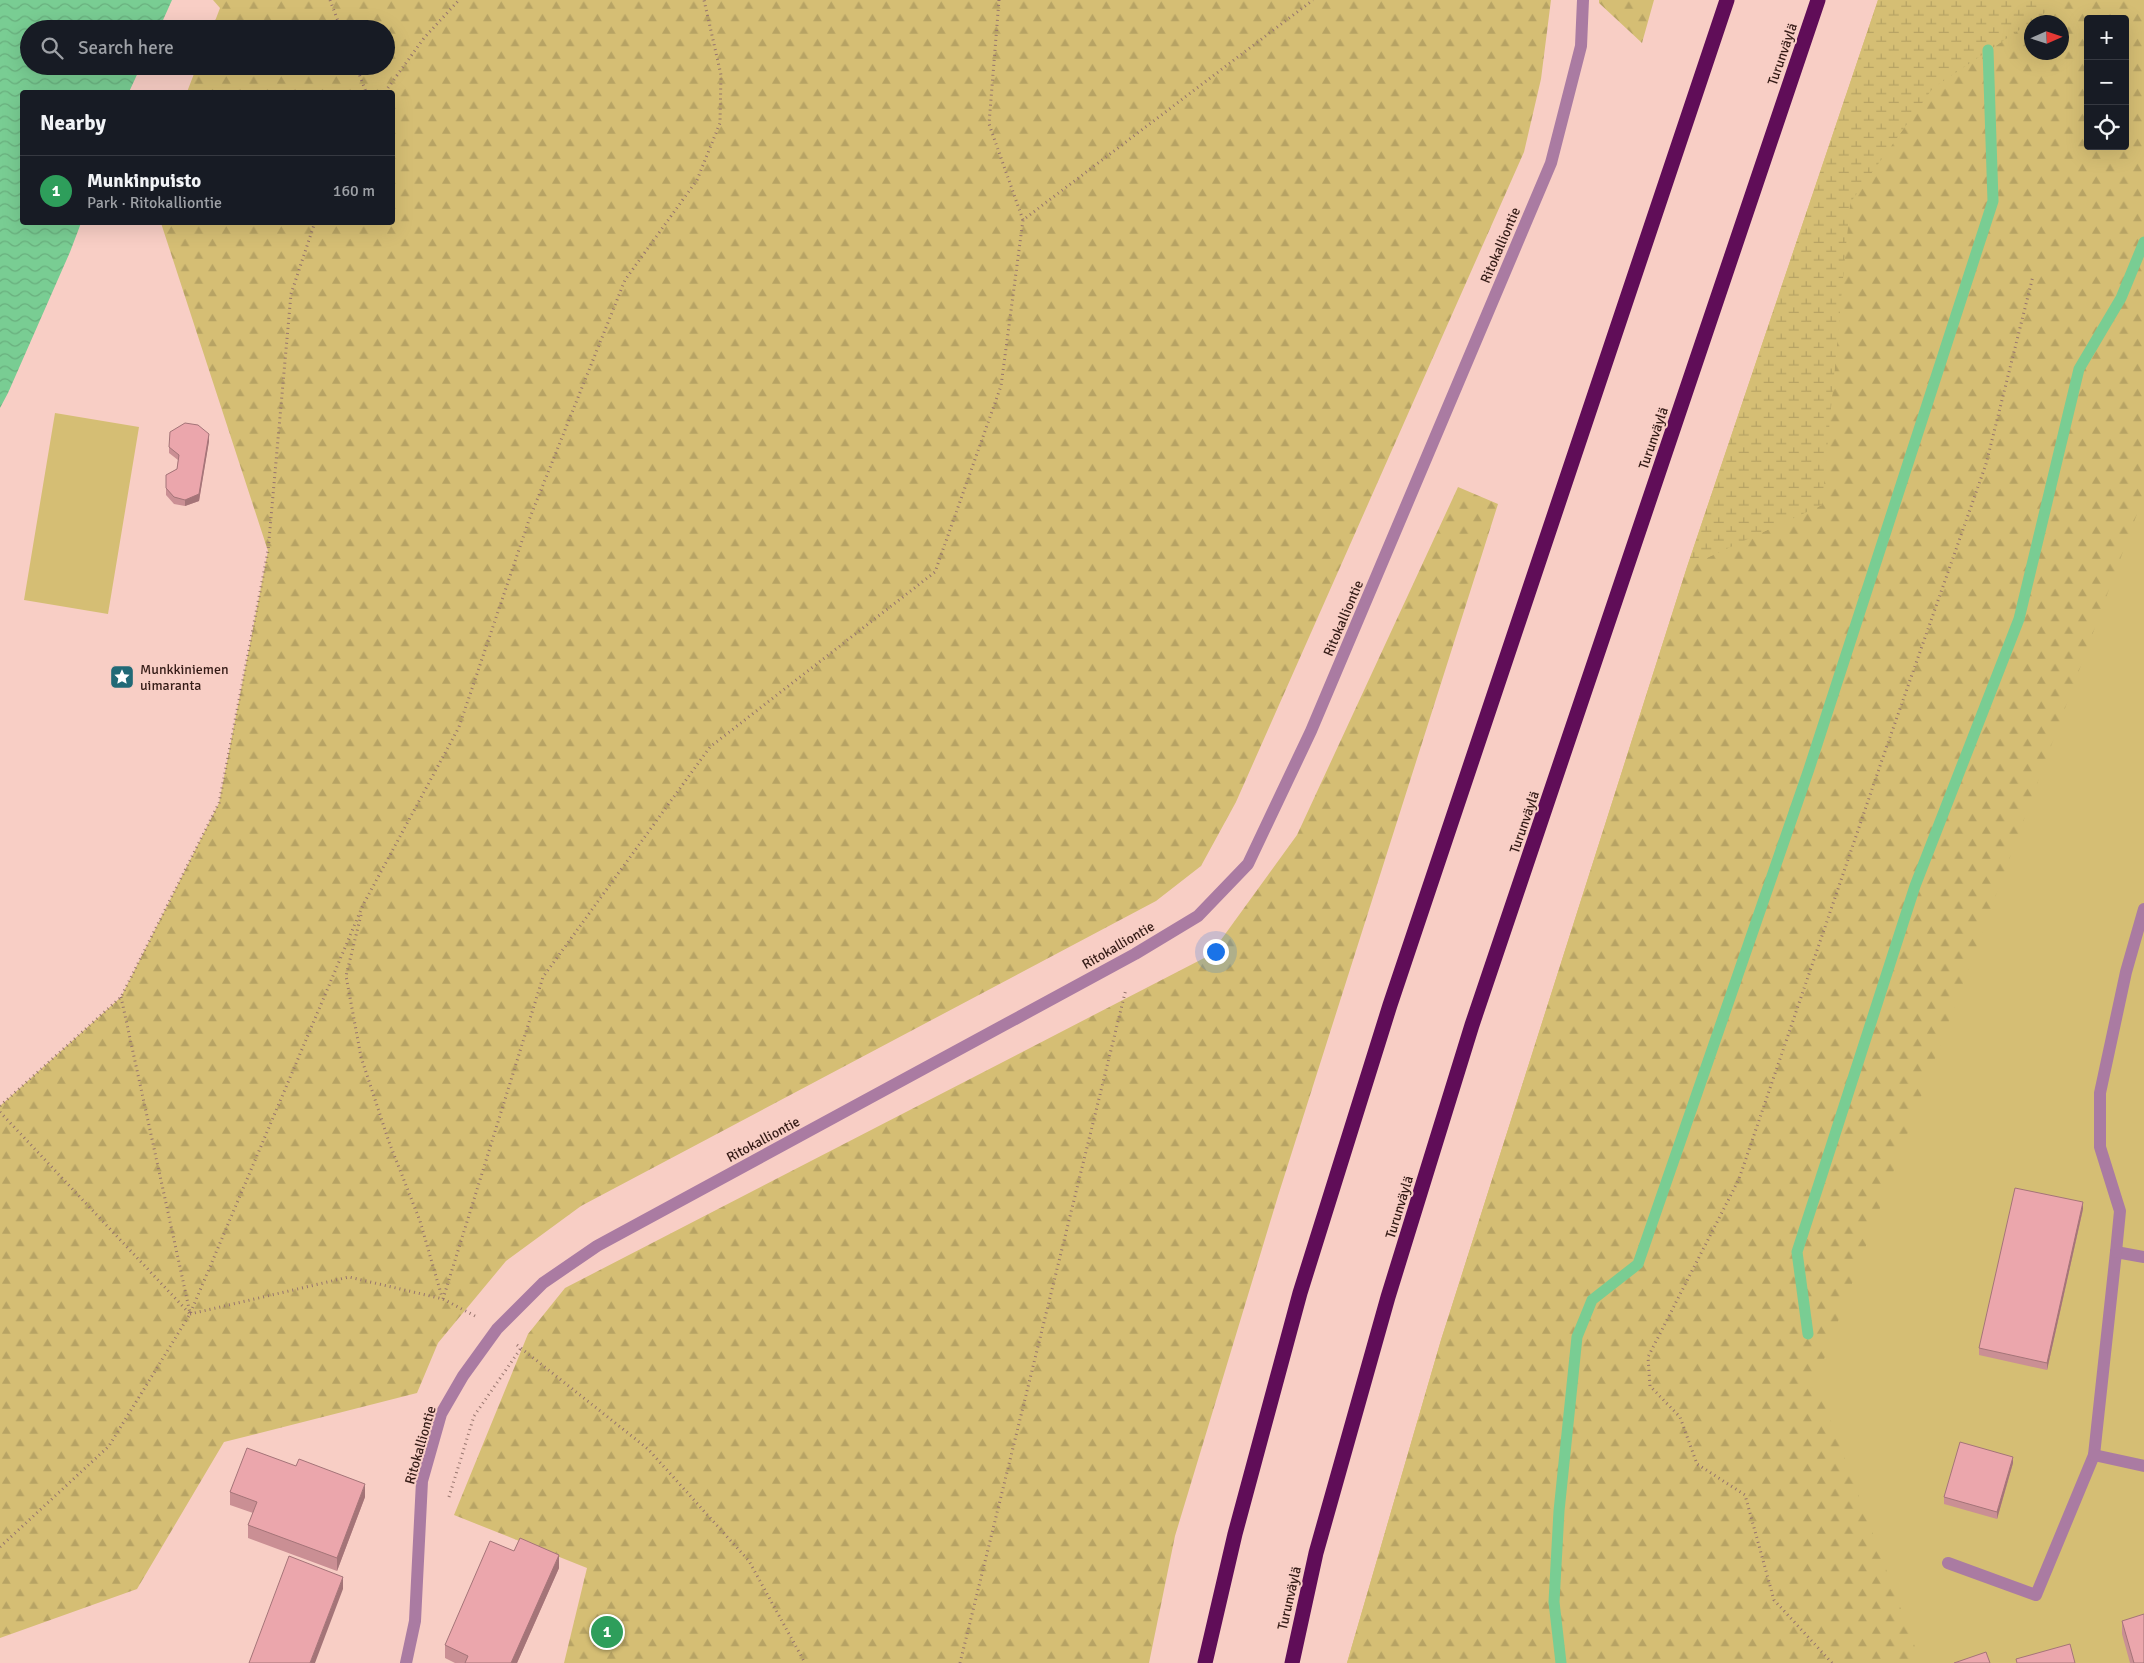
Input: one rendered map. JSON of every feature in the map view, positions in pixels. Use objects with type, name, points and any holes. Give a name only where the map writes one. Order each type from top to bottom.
[{"type":"highway","points":[[1205,1663],[1235,1534],[1300,1293],[1390,1005],[1727,0]]},
{"type":"highway","name":"Turunväylä","points":[[1292,1663],[1316,1553],[1378,1334],[1472,1025],[1818,0]]},
{"type":"street","name":"Ritokalliontie","points":[[406,1663],[415,1621],[422,1481],[441,1414],[463,1376],[497,1329],[543,1283],[597,1246],[1135,954],[1198,916],[1248,864],[1311,731],[1551,163],[1581,46],[1583,0]]},
{"type":"street","points":[[1948,1563],[2036,1595],[2094,1455],[2120,1211],[2100,1147],[2100,1093],[2126,972],[2144,909]]},
{"type":"street","points":[[2116,1252],[2144,1256]]},
{"type":"street","points":[[2094,1455],[2144,1466]]},
{"type":"path","points":[[330,0],[338,20]]},
{"type":"path","points":[[386,90],[424,38],[459,0]]},
{"type":"path","points":[[0,1547],[109,1446],[190,1314],[363,905],[458,727],[529,520],[625,280],[697,180],[720,123],[721,74],[704,0]]},
{"type":"path","points":[[443,1299],[543,977],[710,747],[935,572],[1001,386],[1023,220],[989,124],[1000,0]]},
{"type":"path","points":[[1023,220],[1313,0]]},
{"type":"path","points":[[359,75],[365,90]]},
{"type":"path","points":[[0,1106],[120,997],[219,803],[268,551],[291,294],[314,225]]},
{"type":"path","points":[[1832,1663],[1774,1600],[1745,1495],[1697,1464],[1680,1417],[1650,1386],[1648,1357],[1739,1179],[1882,760],[1986,464],[2033,276]]},
{"type":"path","points":[[363,905],[346,976],[361,1057],[389,1142],[420,1221],[443,1299]]},
{"type":"path","points":[[960,1663],[1135,954]]},
{"type":"path","points":[[120,997],[190,1314]]},
{"type":"path","points":[[0,1112],[190,1314]]},
{"type":"path","points":[[190,1314],[349,1277],[443,1299],[497,1329],[654,1456],[749,1561],[805,1663]]},
{"type":"path","points":[[447,1503],[474,1416],[521,1348]]},
{"type":"green space","points":[[213,0],[1551,0],[1541,79],[1524,152],[1236,802],[1201,866],[1156,901],[581,1206],[506,1261],[438,1343],[417,1393],[224,1442],[137,1589],[0,1638],[0,1106],[121,997],[219,803],[268,551],[162,225],[395,225],[395,90],[188,90],[194,75],[395,75],[395,20],[215,20],[220,8]]},
{"type":"green space","points":[[1599,0],[1654,0],[1642,43],[1599,3]]},
{"type":"green space","points":[[1878,0],[2144,0],[2144,1663],[1347,1663],[1441,1340],[1687,567]]},
{"type":"green space","points":[[1878,0],[2053,0],[2049,10],[2042,15],[2024,15],[2024,27],[1933,88],[1850,203],[1822,505],[1687,567]]},
{"type":"green space","points":[[2053,0],[2144,0],[2144,495],[1816,1381],[1921,1663],[1347,1663],[1441,1340],[1687,567],[1822,505],[1850,203],[1933,88],[2024,27],[2024,60],[2069,60],[2069,15],[2042,15],[2049,10]]},
{"type":"green space","points":[[55,413],[139,427],[108,614],[24,600]]},
{"type":"green space","points":[[1458,487],[1498,504],[1278,1196],[1175,1536],[1149,1663],[564,1663],[587,1568],[454,1515],[528,1334],[565,1288],[1210,955],[1297,835]]},
{"type":"water","points":[[0,0],[172,0],[163,20],[20,20],[20,75],[137,75],[130,90],[20,90],[20,225],[80,225],[0,408]]},
{"type":"building","points":[[185,423],[198,425],[209,434],[199,494],[185,500],[174,497],[166,488],[166,475],[177,469],[179,455],[169,447],[170,432]]},
{"type":"building","points":[[2015,1188],[2083,1202],[2047,1363],[1979,1348]]},
{"type":"building","points":[[1960,1442],[2013,1457],[1997,1512],[1944,1497]]},
{"type":"building","points":[[247,1448],[296,1466],[299,1459],[365,1484],[337,1558],[248,1525],[257,1502],[230,1492]]},
{"type":"building","points":[[520,1538],[559,1555],[511,1663],[465,1663],[468,1656],[445,1645],[490,1541],[514,1551]]},
{"type":"building","points":[[289,1556],[343,1577],[310,1663],[249,1663]]},
{"type":"building","points":[[2144,1614],[2144,1663],[2134,1663],[2122,1621]]},
{"type":"building","points":[[2070,1644],[2075,1663],[2017,1663],[2016,1659]]},
{"type":"building","points":[[1986,1652],[1990,1663],[1954,1663]]},
{"type":"waterway","points":[[1561,1663],[1554,1602],[1559,1511],[1577,1337],[1592,1300],[1638,1264],[1809,769],[1993,201],[1988,50]]},
{"type":"waterway","points":[[1808,1334],[1797,1252],[1915,886],[2019,619],[2079,369],[2121,298],[2144,242]]},
{"type":"place","name":"Munkkiniemen uimaranta","points":[[122,677]]},
{"type":"place","name":"Munkinpuisto","points":[[607,1632]]}]
